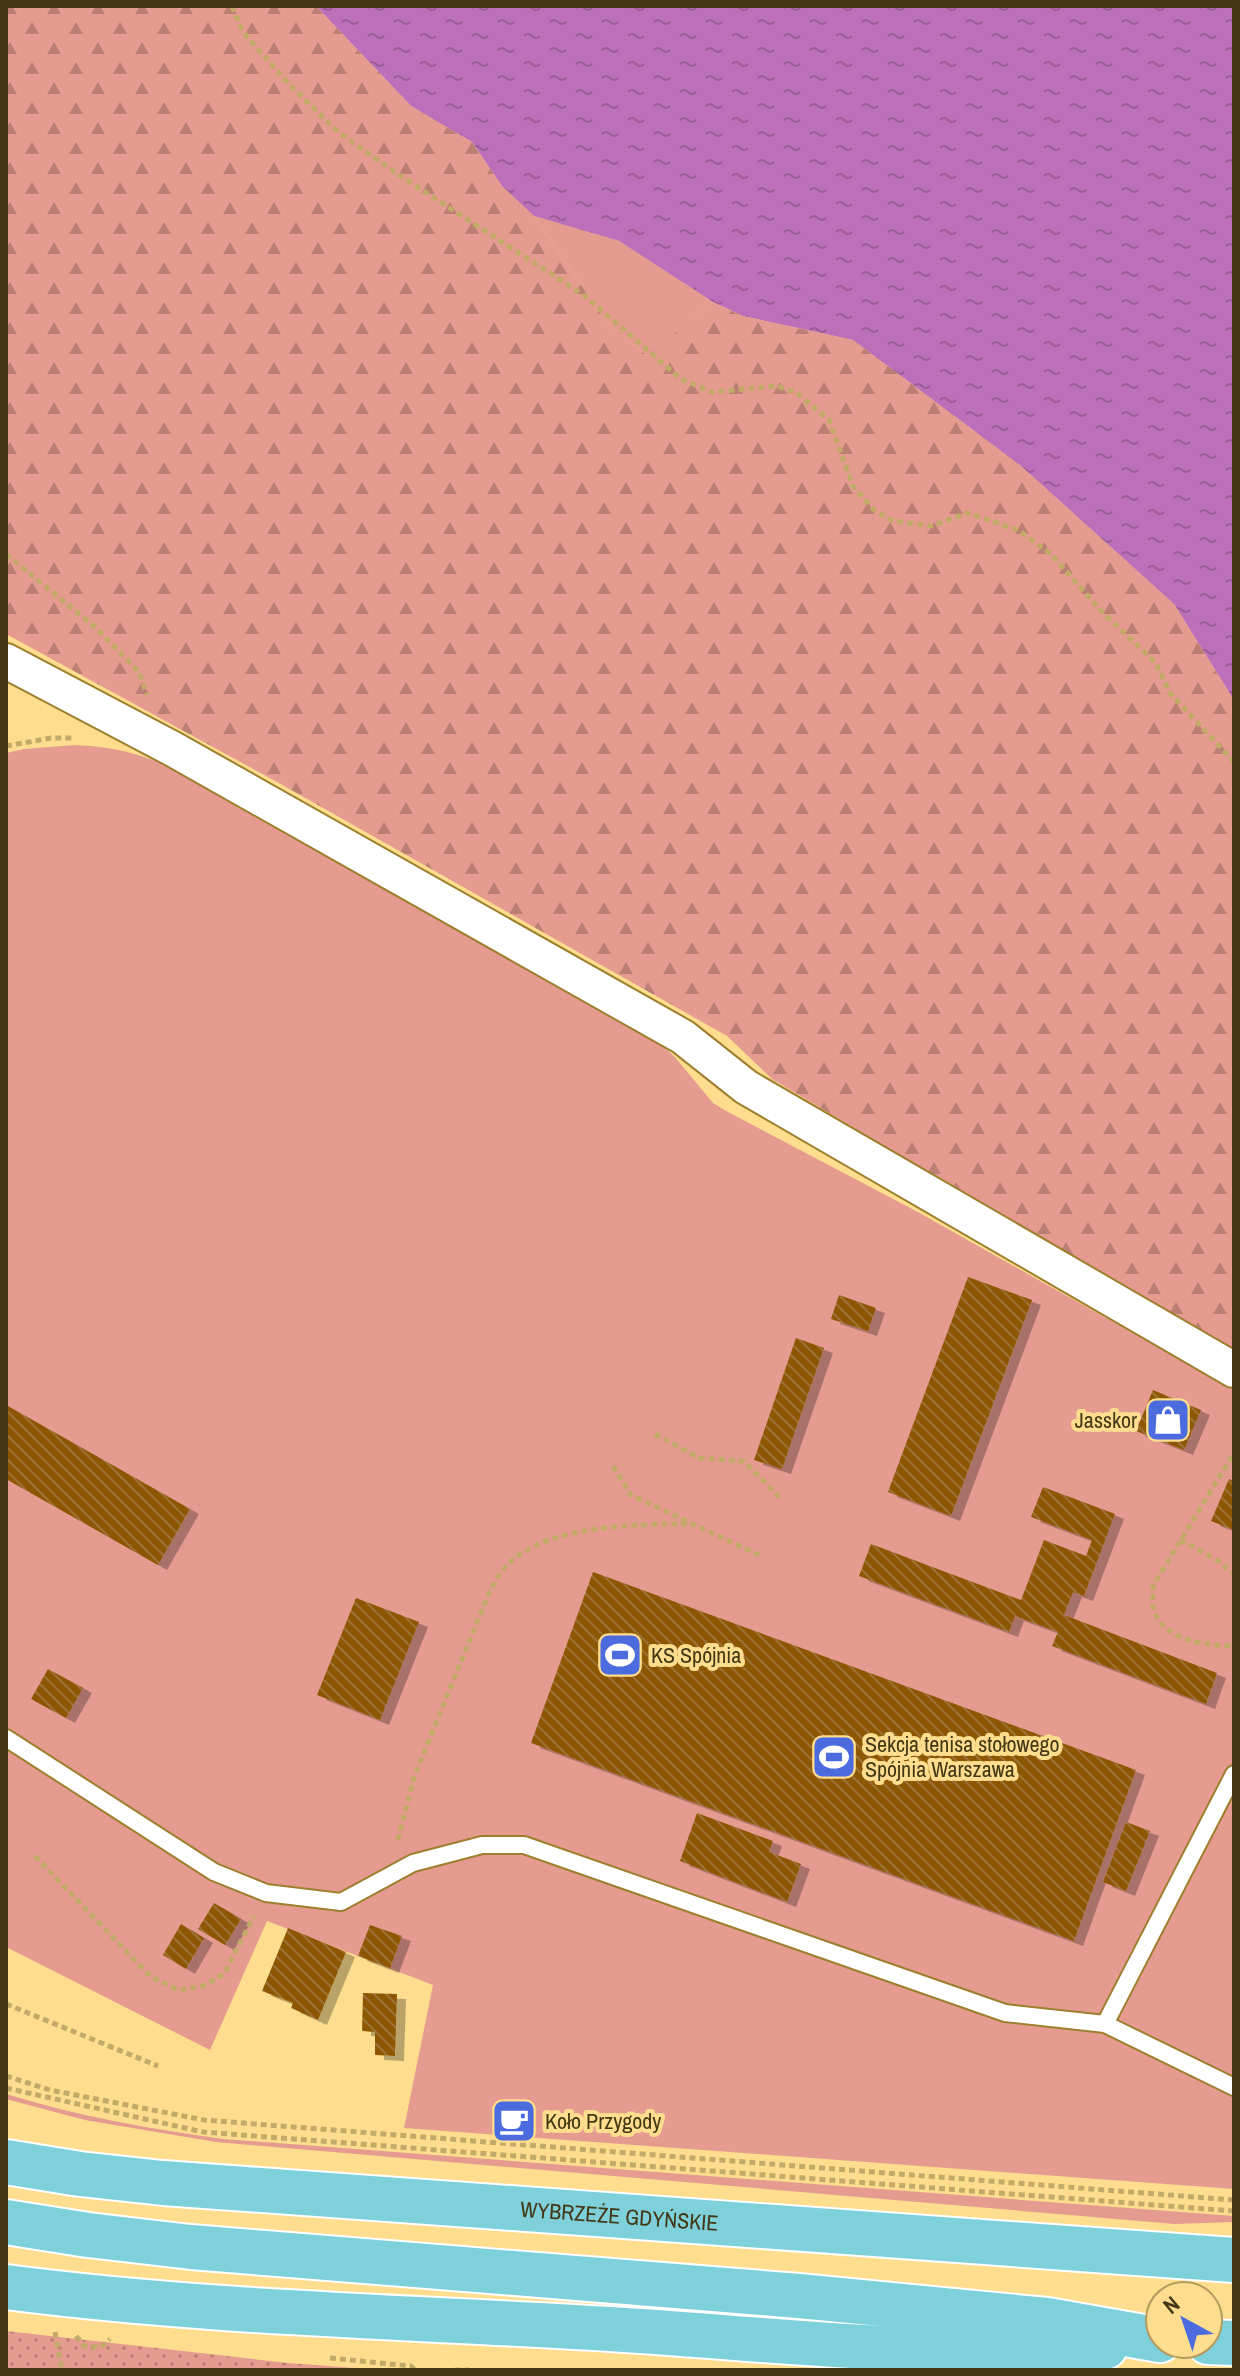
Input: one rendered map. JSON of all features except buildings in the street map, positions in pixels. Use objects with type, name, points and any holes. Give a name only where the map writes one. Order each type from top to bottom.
[{"type":"main road","points":[[6,2132],[80,2174]]},
{"type":"main road","name":"WYBRZEŻE GDYŃSKIE","points":[[6,2162],[80,2174],[266,2191],[1234,2260]]},
{"type":"main road","points":[[6,2222],[191,2247],[1032,2318],[1144,2342]]},
{"type":"main road","points":[[6,2287],[142,2302],[719,2338],[986,2350],[1054,2351],[1144,2345]]},
{"type":"street","points":[[6,661],[162,743],[683,1037],[746,1087],[1234,1370]]},
{"type":"lane","points":[[6,1738],[214,1872],[266,1893],[341,1902],[413,1863],[482,1845],[524,1845],[1005,2013],[1105,2024],[1234,2087]]},
{"type":"lane","points":[[1105,2024],[1234,1774]]},
{"type":"lane","points":[[613,2329],[722,2353]]},
{"type":"path","points":[[232,6],[243,32],[287,82],[338,132],[585,296],[681,379],[712,392],[777,386],[797,393],[829,420],[853,486],[874,510],[893,521],[931,526],[968,513],[1018,530],[1051,554],[1104,614],[1156,663],[1170,693],[1234,762]]},
{"type":"path","points":[[6,554],[95,627],[139,672],[162,743]]},
{"type":"path","points":[[655,1434],[699,1458],[744,1461],[781,1499]]},
{"type":"path","points":[[1232,1456],[1153,1586],[1153,1608],[1162,1623],[1178,1635],[1203,1645],[1234,1646]]},
{"type":"path","points":[[613,1466],[631,1495],[759,1555]]},
{"type":"path","points":[[389,1876],[414,1777],[489,1593],[503,1569],[549,1539],[587,1530],[692,1524]]},
{"type":"path","points":[[1180,1540],[1217,1560],[1234,1574]]},
{"type":"path","points":[[35,1856],[151,1977],[179,1990],[203,1986],[224,1974],[266,1893]]},
{"type":"path","points":[[6,2004],[158,2066]]},
{"type":"path","points":[[6,2076],[50,2090],[204,2120],[1234,2200]]},
{"type":"path","points":[[6,2088],[203,2132],[1234,2211]]},
{"type":"path","points":[[455,2370],[469,2370]]},
{"type":"green space","points":[[6,6],[316,6],[411,106],[472,142],[502,186],[534,216],[605,320],[647,356],[713,302],[743,316],[853,340],[1021,466],[1174,604],[1234,700],[1234,1354],[772,1079],[727,1036],[277,782],[6,634]]},
{"type":"green space","points":[[534,216],[619,241],[713,302],[648,357],[605,320]]},
{"type":"green space","name":"KS Spójnia","points":[[75,745],[124,751],[170,767],[651,1036],[674,1056],[713,1103],[728,1112],[916,1211],[1234,1390],[1234,2189],[404,2128],[433,1985],[267,1921],[210,2050],[6,1947],[6,753]]},
{"type":"green space","points":[[6,2094],[114,2121],[223,2139],[1234,2216],[1234,2222],[1175,2224],[216,2142],[85,2120],[6,2099]]},
{"type":"green space","points":[[6,2331],[288,2363],[382,2370],[6,2370]]},
{"type":"water","points":[[316,6],[1234,6],[1234,700],[1174,604],[1021,466],[853,340],[743,316],[713,302],[619,241],[534,216],[502,186],[472,142],[411,106]]},
{"type":"place","name":"Jasskor","points":[[1168,1420]]},
{"type":"place","name":"KS Spójnia","points":[[620,1655]]},
{"type":"place","name":"Sekcja tenisa stołowego Spójnia Warszawa","points":[[834,1757]]},
{"type":"place","name":"Koło Przygody","points":[[514,2121]]}]
